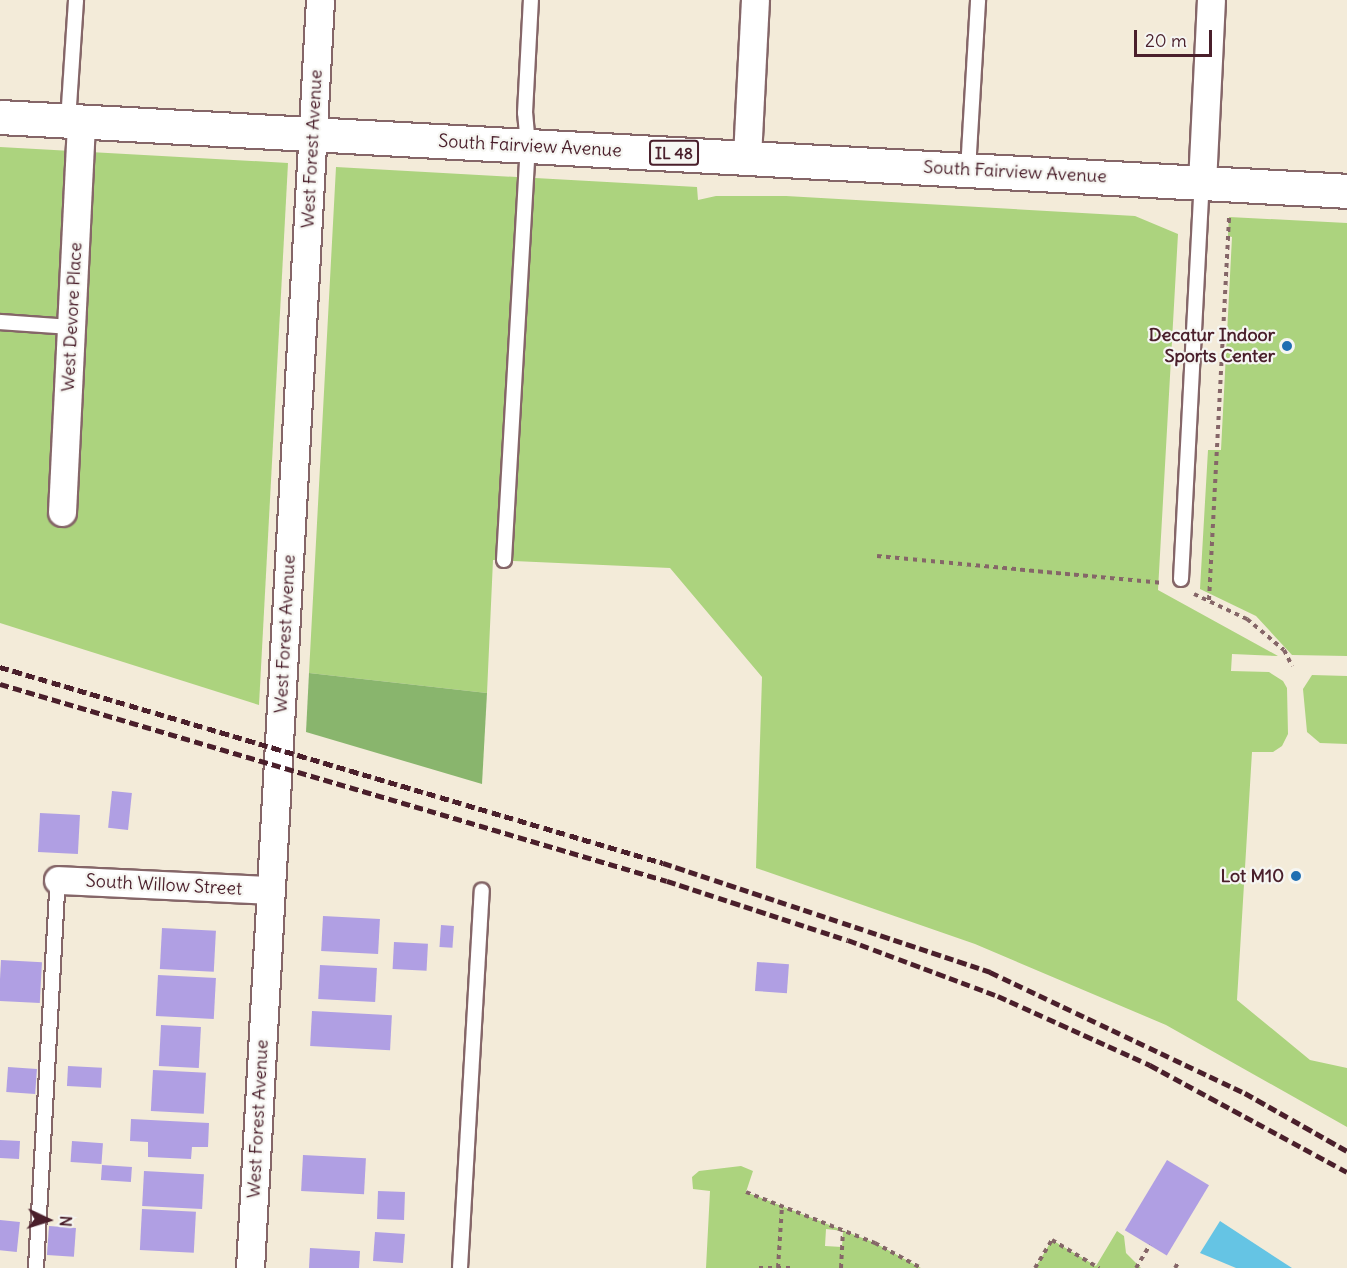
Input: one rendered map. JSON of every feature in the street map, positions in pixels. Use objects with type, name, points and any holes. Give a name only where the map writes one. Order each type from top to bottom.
[{"type":"main road","name":"South Fairview Avenue","points":[[0,117],[1347,191]]},
{"type":"street","name":"West Forest Avenue","points":[[250,1268],[320,0]]},
{"type":"street","points":[[747,157],[755,0]]},
{"type":"street","points":[[1202,183],[1211,0]]},
{"type":"street","name":"West Devore Place","points":[[62,512],[71,327],[75,122]]},
{"type":"street","name":"South Willow Street","points":[[58,880],[270,890]]},
{"type":"lane","points":[[75,122],[76,0]]},
{"type":"lane","points":[[504,560],[528,146],[525,112],[531,0]]},
{"type":"lane","points":[[968,170],[978,0]]},
{"type":"lane","points":[[1175,582],[1202,183]]},
{"type":"lane","points":[[0,322],[71,327]]},
{"type":"lane","points":[[36,1268],[58,880]]},
{"type":"lane","points":[[460,1268],[482,891]]},
{"type":"path","points":[[1209,600],[1229,217]]},
{"type":"path","points":[[877,556],[1175,582]]},
{"type":"path","points":[[1190,593],[1247,619],[1271,637],[1292,666]]},
{"type":"path","points":[[746,1192],[843,1231],[921,1268]]},
{"type":"path","points":[[778,1268],[782,1206]]},
{"type":"path","points":[[841,1268],[843,1231]]},
{"type":"path","points":[[1035,1268],[1052,1240],[1099,1268]]},
{"type":"path","points":[[1138,1267],[1150,1245]]},
{"type":"path","points":[[1175,1268],[1178,1263]]},
{"type":"path","points":[[759,1268],[790,1268]]},
{"type":"green space","points":[[0,147],[288,163],[259,705],[0,623]]},
{"type":"green space","points":[[336,167],[697,187],[698,200],[716,196],[786,196],[1135,216],[1178,234],[1158,590],[1278,656],[1232,654],[1231,671],[1269,672],[1283,681],[1287,688],[1288,734],[1282,746],[1273,752],[1252,752],[1237,1000],[1310,1060],[1347,1068],[1347,1127],[1166,1025],[975,944],[756,868],[762,677],[670,568],[493,560],[487,693],[309,673]]},
{"type":"green space","points":[[1229,217],[1347,223],[1347,656],[1292,655],[1256,616],[1200,589],[1208,450],[1221,450],[1232,237],[1228,236]]},
{"type":"green space","points":[[309,673],[487,693],[482,784],[306,732]]},
{"type":"green space","points":[[1312,675],[1347,676],[1347,744],[1320,743],[1307,732],[1303,689]]},
{"type":"green space","points":[[741,1166],[753,1171],[746,1192],[875,1243],[921,1268],[706,1268],[710,1191],[693,1189],[692,1177],[699,1171]],"holes":[[[826,1229],[843,1231],[842,1247],[825,1246]]]},
{"type":"green space","points":[[1117,1231],[1124,1236],[1126,1253],[1141,1268],[1035,1268],[1052,1240],[1096,1266]]},
{"type":"water","points":[[1220,1221],[1292,1268],[1236,1268],[1200,1253]]},
{"type":"building","points":[[112,791],[132,793],[128,830],[108,828]]},
{"type":"building","points":[[40,813],[80,815],[78,854],[38,852]]},
{"type":"building","points":[[323,916],[380,919],[378,954],[321,951]]},
{"type":"building","points":[[441,925],[454,926],[452,948],[439,947]]},
{"type":"building","points":[[162,928],[216,931],[214,972],[160,969]]},
{"type":"building","points":[[394,942],[428,944],[427,971],[393,969]]},
{"type":"building","points":[[1,960],[42,962],[40,1003],[0,1001]]},
{"type":"building","points":[[757,962],[789,964],[787,993],[755,991]]},
{"type":"building","points":[[320,965],[377,968],[375,1002],[318,999]]},
{"type":"building","points":[[158,975],[216,978],[214,1019],[156,1016]]},
{"type":"building","points":[[312,1011],[392,1015],[390,1050],[310,1046]]},
{"type":"building","points":[[161,1025],[201,1027],[199,1068],[159,1066]]},
{"type":"building","points":[[68,1066],[102,1068],[101,1088],[67,1086]]},
{"type":"building","points":[[8,1067],[37,1069],[35,1094],[6,1092]]},
{"type":"building","points":[[153,1070],[206,1073],[204,1114],[151,1111]]},
{"type":"building","points":[[131,1119],[209,1123],[208,1147],[192,1147],[191,1159],[148,1157],[148,1142],[130,1141]]},
{"type":"building","points":[[0,1140],[20,1141],[19,1159],[0,1158]]},
{"type":"building","points":[[72,1141],[103,1143],[101,1164],[71,1162]]},
{"type":"building","points":[[303,1155],[366,1158],[364,1194],[301,1191]]},
{"type":"building","points":[[1167,1160],[1209,1185],[1167,1256],[1125,1230]]},
{"type":"building","points":[[102,1165],[132,1167],[131,1182],[101,1180]]},
{"type":"building","points":[[144,1171],[204,1174],[202,1209],[142,1206]]},
{"type":"building","points":[[378,1191],[405,1192],[404,1220],[377,1219]]},
{"type":"building","points":[[142,1209],[196,1212],[194,1253],[140,1250]]},
{"type":"building","points":[[0,1220],[20,1222],[17,1252],[0,1250]]},
{"type":"building","points":[[49,1226],[76,1228],[74,1257],[47,1255]]},
{"type":"building","points":[[375,1232],[405,1234],[403,1263],[373,1261]]},
{"type":"building","points":[[310,1248],[360,1251],[359,1268],[309,1268]]},
{"type":"railway","points":[[0,667],[663,863],[990,972],[1245,1093],[1347,1151]]},
{"type":"railway","points":[[0,684],[667,881],[848,940],[998,996],[1150,1065],[1347,1172]]},
{"type":"place","name":"Decatur Indoor Sports Center","points":[[1287,346]]},
{"type":"place","name":"Lot M10","points":[[1296,876]]}]
